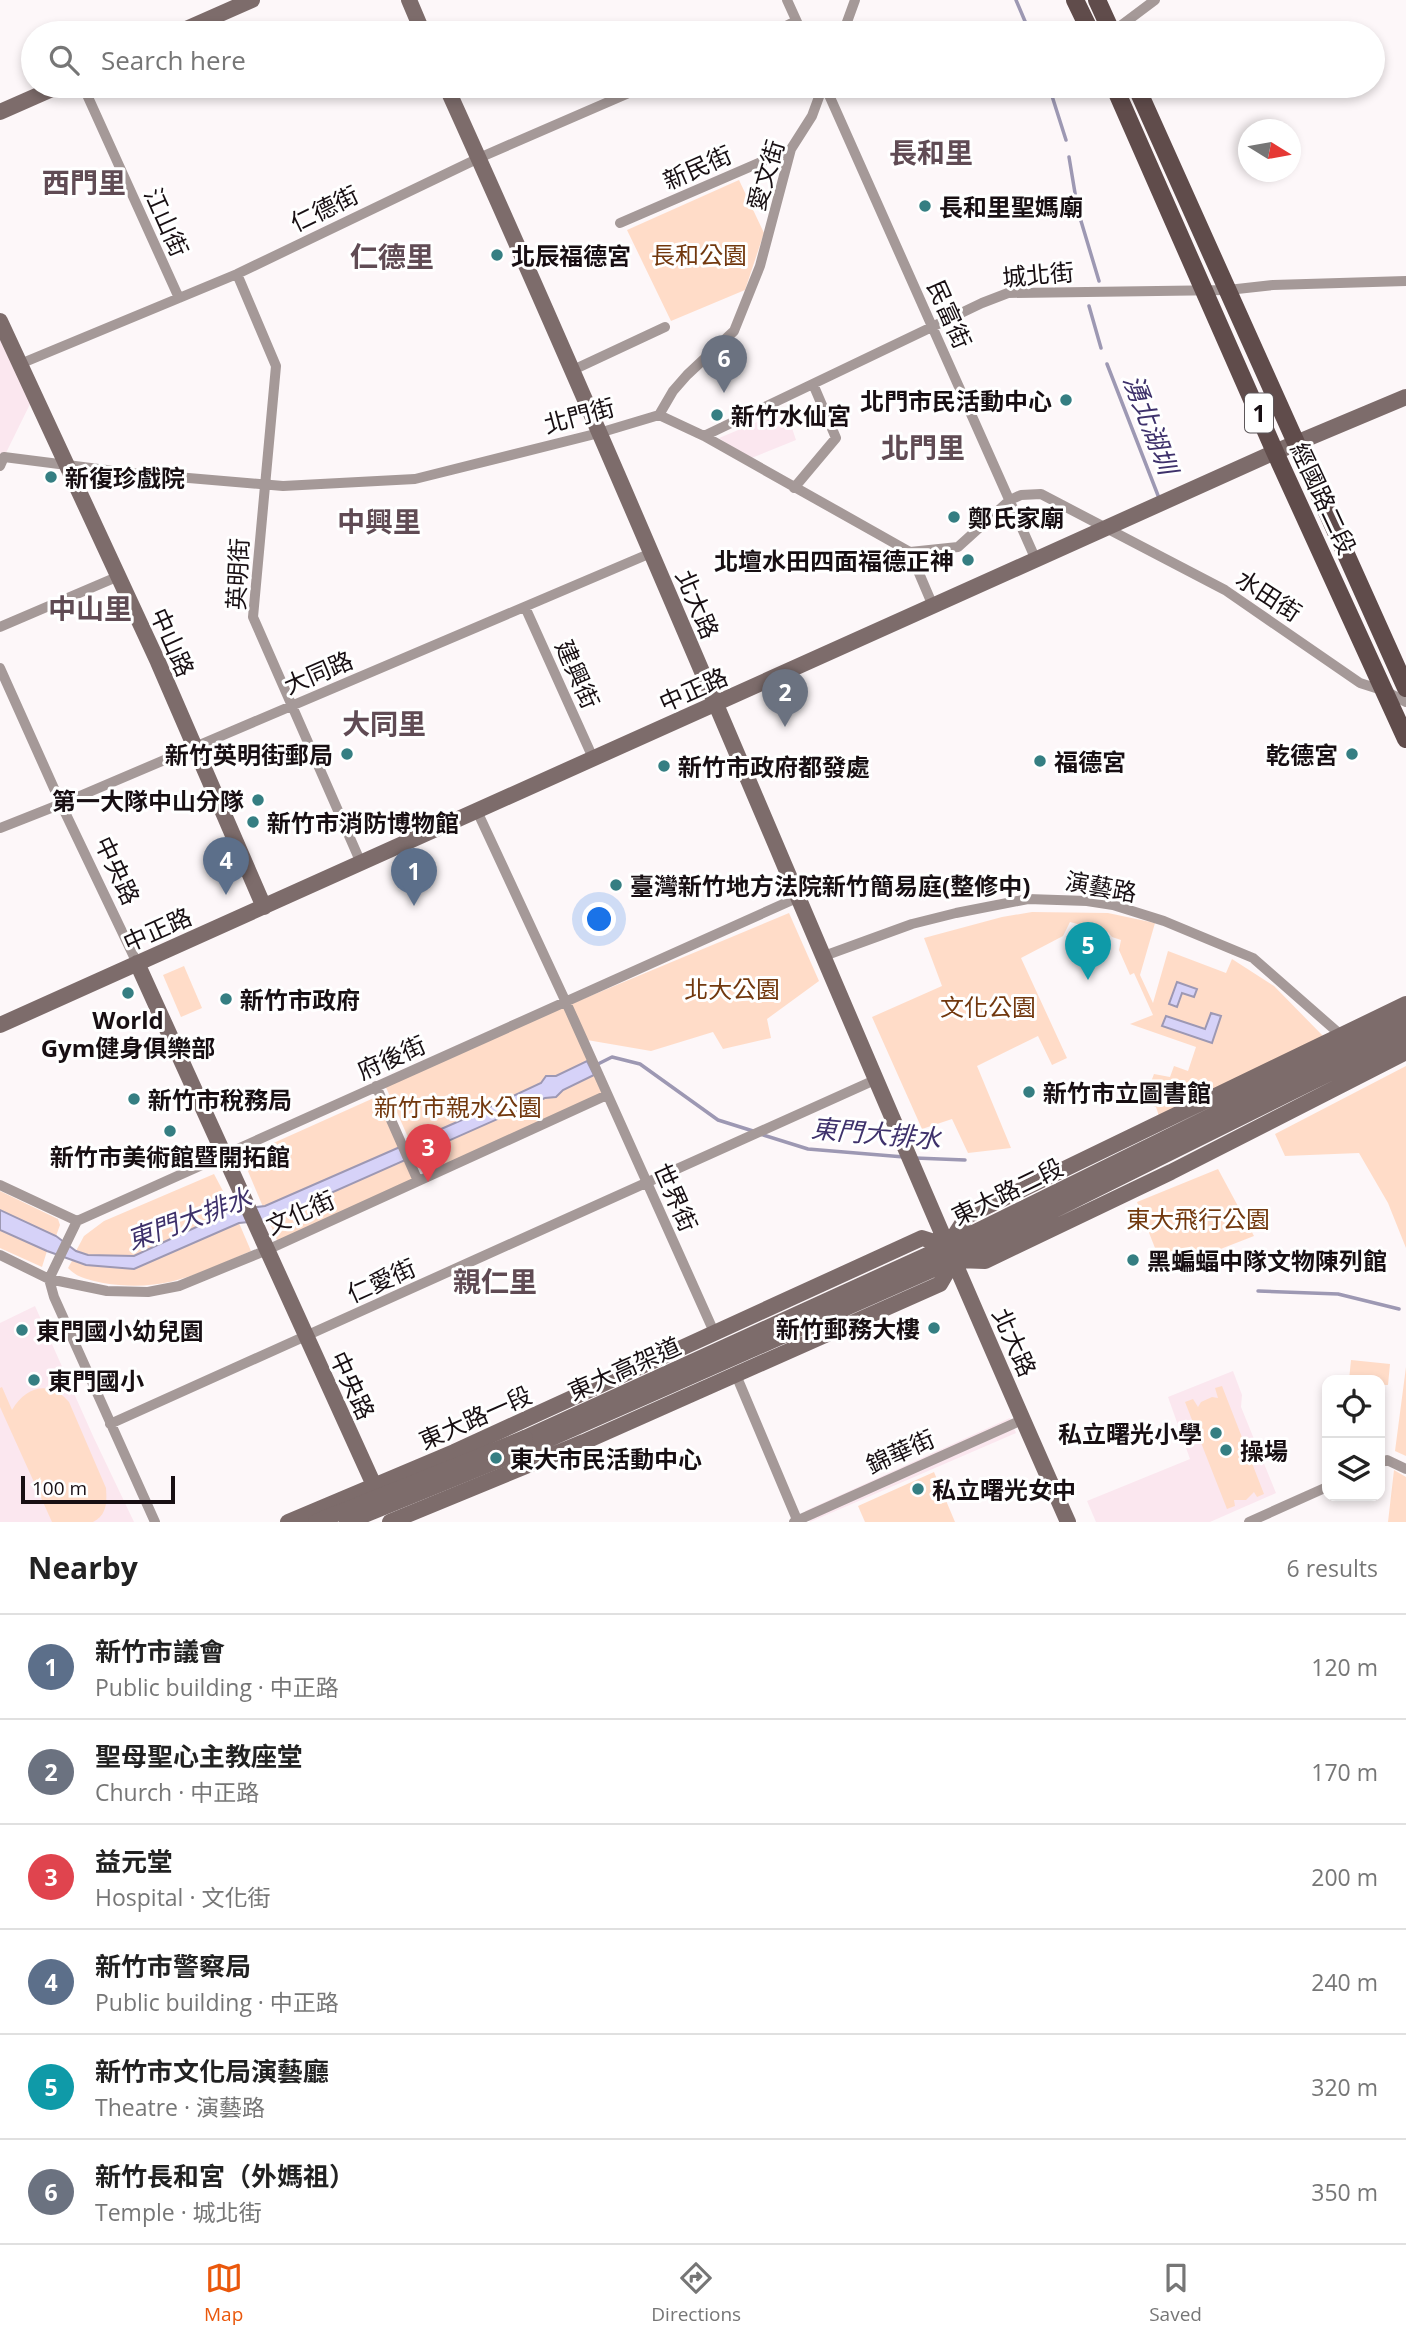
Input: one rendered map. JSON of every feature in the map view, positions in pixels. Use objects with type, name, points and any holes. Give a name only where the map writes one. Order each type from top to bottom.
[{"type":"main road","points":[[1075,0],[1085,21]]},
{"type":"main road","points":[[1097,0],[1107,21]]},
{"type":"main road","name":"經國路二段","points":[[1119,98],[1275,452],[1406,738]]},
{"type":"main road","name":"經國路二段","points":[[1141,98],[1406,688]]},
{"type":"street","points":[[204,21],[252,0]]},
{"type":"street","points":[[409,0],[418,21]]},
{"type":"street","points":[[787,0],[796,21]]},
{"type":"street","points":[[847,21],[855,0]]},
{"type":"street","points":[[1127,21],[1154,0]]},
{"type":"street","points":[[0,112],[32,98]]},
{"type":"street","name":"江山街","points":[[88,98],[179,298]]},
{"type":"street","name":"北大路","points":[[452,98],[573,370],[1068,1522]]},
{"type":"street","name":"仁德街","points":[[19,364],[237,274],[479,158],[617,98]]},
{"type":"street","name":"愛文街","points":[[659,415],[673,391],[687,375],[734,331],[760,266],[791,149],[812,116],[819,98]]},
{"type":"street","name":"民富街","points":[[829,98],[1036,560]]},
{"type":"street","name":"新民街","points":[[620,223],[791,149]]},
{"type":"street","name":"英明街","points":[[237,274],[276,366],[253,617],[361,863]]},
{"type":"street","name":"城北街","points":[[704,436],[1008,293],[1228,290],[1273,285],[1406,281]]},
{"type":"street","name":"中山路","points":[[0,321],[158,662],[264,907]]},
{"type":"street","points":[[573,370],[665,327]]},
{"type":"street","points":[[794,488],[836,438],[813,384]]},
{"type":"street","name":"中正路","points":[[0,1025],[1275,452],[1406,397]]},
{"type":"street","points":[[659,415],[704,436],[910,552],[957,547],[1010,500],[1021,495],[1041,494],[1105,529]]},
{"type":"street","name":"北門街","points":[[2,461],[283,486],[415,479],[599,433],[659,415]]},
{"type":"street","name":"水田街","points":[[1105,529],[1225,590],[1360,683],[1385,691],[1406,702]]},
{"type":"street","points":[[910,552],[933,606]]},
{"type":"street","name":"大同路","points":[[0,828],[651,553]]},
{"type":"street","points":[[0,627],[119,576]]},
{"type":"street","name":"建興街","points":[[525,607],[593,758]]},
{"type":"street","name":"中央路","points":[[0,668],[390,1522]]},
{"type":"street","points":[[477,811],[566,1001]]},
{"type":"street","name":"府後街","points":[[76,1221],[799,897]]},
{"type":"street","name":"演藝路","points":[[824,956],[912,924],[1028,899],[1087,901],[1113,905],[1164,921],[1253,958],[1342,1036]]},
{"type":"street","name":"世界街","points":[[566,1001],[714,1332]]},
{"type":"street","name":"東大路二段","points":[[951,1253],[967,1216],[1406,1004]]},
{"type":"street","name":"東大路二段","points":[[951,1253],[1406,1020]]},
{"type":"street","name":"東大路二段","points":[[951,1253],[1406,1035]]},
{"type":"street","name":"東大路二段","points":[[951,1253],[985,1261],[1166,1174],[1406,1052]]},
{"type":"street","name":"仁愛街","points":[[110,1424],[877,1079]]},
{"type":"street","points":[[376,1086],[418,1181]]},
{"type":"street","name":"文化街","points":[[0,1255],[50,1279],[107,1291],[148,1292],[178,1286],[267,1250],[607,1095]]},
{"type":"street","points":[[0,1185],[76,1221],[50,1279],[55,1300],[155,1522]]},
{"type":"street","name":"東大路一段","points":[[288,1522],[465,1447],[922,1238],[951,1253]]},
{"type":"street","points":[[390,1522],[584,1442],[940,1284],[951,1253]]},
{"type":"street","name":"東大高架道","points":[[347,1522],[951,1253]]},
{"type":"street","points":[[736,1375],[796,1522]]},
{"type":"street","name":"錦華街","points":[[796,1522],[1024,1419]]},
{"type":"street","name":"東大高架道","points":[[316,1522],[527,1443]]},
{"type":"street","points":[[1385,1461],[1406,1469]]},
{"type":"street","points":[[1249,1522],[1322,1489]]},
{"type":"shaded area","points":[[0,321],[34,396],[0,465]]},
{"type":"shaded area","points":[[786,410],[796,440],[749,459],[719,438]]},
{"type":"shaded area","points":[[1177,982],[1197,989],[1194,997],[1182,993],[1177,1007],[1169,1004]]},
{"type":"shaded area","points":[[1211,1013],[1221,1016],[1212,1043],[1162,1026],[1166,1016],[1205,1029]]},
{"type":"shaded area","points":[[587,1061],[594,1075],[563,1090],[556,1097],[545,1098],[270,1220],[239,1223],[134,1269],[86,1265],[0,1230],[0,1210],[56,1236],[76,1251],[88,1255],[134,1256],[233,1210],[265,1206],[464,1119],[541,1083],[546,1076],[556,1076]]},
{"type":"shaded area","name":"東門國小","points":[[35,1306],[134,1522],[0,1522],[0,1323]]},
{"type":"shaded area","name":"私立曙光小學","points":[[1233,1371],[1242,1395],[1241,1407],[1276,1493],[1210,1522],[1096,1522],[1087,1501],[1190,1459],[1168,1397]]},
{"type":"shaded area","points":[[1010,1418],[1016,1433],[810,1522],[805,1511]]},
{"type":"green space","name":"長和公園","points":[[739,180],[764,233],[745,290],[671,321],[627,230]]},
{"type":"green space","name":"文化公園","points":[[1032,912],[1108,913],[1155,923],[1140,975],[1153,1003],[1168,951],[1226,973],[1232,959],[1274,986],[1324,1037],[1159,1116],[1156,1107],[1143,1102],[1154,1074],[1170,1077],[1174,1066],[1188,1071],[1196,1047],[1130,1024],[1153,1015],[1134,973],[1130,975],[1119,950],[1121,940],[1112,937],[1108,932],[1070,922],[1063,936],[1021,958],[1067,1058],[1052,1065],[1038,1036],[977,1066],[1011,1148],[968,1153],[952,1119],[922,1129],[872,1017],[942,986],[924,938],[1002,917]]},
{"type":"green space","name":"北大公園","points":[[789,913],[819,981],[767,1019],[771,1038],[723,1049],[713,1032],[651,1051],[587,1040],[571,1004]]},
{"type":"green space","points":[[184,966],[202,1008],[181,1017],[163,975]]},
{"type":"green space","name":"新竹市親水公園","points":[[566,1001],[607,1095],[426,1178],[384,1083]]},
{"type":"green space","points":[[1406,1066],[1406,1248],[1388,1203],[1359,1153],[1285,1156],[1275,1134]]},
{"type":"green space","points":[[376,1097],[417,1182],[279,1245],[242,1157]]},
{"type":"green space","name":"東大飛行公園","points":[[1218,1169],[1254,1236],[1164,1271],[1137,1202]]},
{"type":"green space","points":[[214,1174],[233,1210],[133,1256],[88,1255],[76,1251],[84,1236],[104,1221]]},
{"type":"green space","points":[[0,1191],[58,1219],[60,1225],[56,1236],[0,1210]]},
{"type":"green space","points":[[239,1223],[251,1251],[180,1279],[144,1285],[103,1283],[75,1274],[68,1268],[73,1259],[86,1265],[134,1269]]},
{"type":"green space","points":[[0,1230],[47,1251],[42,1267],[0,1248]]},
{"type":"green space","points":[[1351,1360],[1390,1364],[1388,1385],[1385,1385],[1385,1375],[1350,1375]]},
{"type":"green space","points":[[1406,1367],[1406,1456],[1395,1451]]},
{"type":"green space","points":[[1222,1386],[1264,1494],[1257,1497],[1254,1492],[1246,1500],[1234,1500],[1235,1506],[1227,1509],[1185,1402],[1193,1399],[1198,1407],[1201,1402],[1212,1397],[1218,1398],[1215,1388]]},
{"type":"green space","points":[[2,1387],[12,1410],[24,1396],[39,1389],[54,1391],[69,1402],[106,1488],[105,1508],[98,1519],[93,1522],[52,1522],[0,1407]]},
{"type":"green space","points":[[1394,1470],[1406,1477],[1406,1522],[1388,1522]]},
{"type":"green space","name":"私立曙光女中","points":[[934,1472],[955,1522],[865,1522],[858,1506]]},
{"type":"waterway","name":"湧北湖圳","points":[[1016,0],[1025,21]]},
{"type":"waterway","points":[[1053,98],[1066,140]]},
{"type":"waterway","name":"湧北湖圳","points":[[1069,157],[1078,211],[1099,281]]},
{"type":"waterway","name":"湧北湖圳","points":[[1089,306],[1101,348]]},
{"type":"waterway","name":"湧北湖圳","points":[[1107,364],[1159,498]]},
{"type":"waterway","name":"東門大排水","points":[[598,1064],[612,1057],[640,1064],[718,1120],[753,1131]]},
{"type":"waterway","name":"東門大排水","points":[[760,1134],[808,1149],[904,1157]]},
{"type":"waterway","name":"東門大排水","points":[[915,1158],[965,1160]]},
{"type":"waterway","name":"東門大排水","points":[[1258,1291],[1338,1294],[1399,1309]]},
{"type":"place","name":"長和里聖媽廟","points":[[925,206]]},
{"type":"place","name":"北辰福德宮","points":[[497,255]]},
{"type":"place","name":"新竹長和宮（外媽祖）","points":[[724,393]]},
{"type":"place","name":"北門市民活動中心","points":[[1066,400]]},
{"type":"place","name":"新竹水仙宮","points":[[717,415]]},
{"type":"place","name":"新復珍戲院","points":[[51,477]]},
{"type":"place","name":"鄭氏家廟","points":[[954,517]]},
{"type":"place","name":"北壇水田四面福德正神","points":[[968,560]]},
{"type":"place","name":"聖母聖心主教座堂","points":[[785,727]]},
{"type":"place","name":"新竹英明街郵局","points":[[347,754]]},
{"type":"place","name":"乾德宮","points":[[1352,754]]},
{"type":"place","name":"福德宮","points":[[1040,761]]},
{"type":"place","name":"新竹市政府都發處","points":[[664,766]]},
{"type":"place","name":"第一大隊中山分隊","points":[[258,800]]},
{"type":"place","name":"新竹市消防博物館","points":[[253,822]]},
{"type":"place","name":"臺灣新竹地方法院新竹簡易庭(整修中)","points":[[616,885]]},
{"type":"place","name":"新竹市警察局","points":[[226,895]]},
{"type":"place","name":"新竹市議會","points":[[414,906]]},
{"type":"place","name":"新竹市文化局演藝廳","points":[[1088,980]]},
{"type":"place","name":"World Gym健身俱樂部","points":[[128,993]]},
{"type":"place","name":"新竹市政府","points":[[226,999]]},
{"type":"place","name":"新竹市立圖書館","points":[[1029,1092]]},
{"type":"place","name":"新竹市稅務局","points":[[134,1099]]},
{"type":"place","name":"新竹市美術館暨開拓館","points":[[170,1131]]},
{"type":"place","name":"益元堂","points":[[428,1182]]},
{"type":"place","name":"黑蝙蝠中隊文物陳列館","points":[[1133,1260]]},
{"type":"place","name":"新竹郵務大樓","points":[[934,1328]]},
{"type":"place","name":"東門國小幼兒園","points":[[22,1330]]},
{"type":"place","name":"東門國小","points":[[34,1380]]},
{"type":"place","name":"私立曙光小學","points":[[1216,1433]]},
{"type":"place","name":"操場","points":[[1226,1450]]},
{"type":"place","name":"東大市民活動中心","points":[[496,1458]]},
{"type":"place","name":"私立曙光女中","points":[[918,1489]]},
{"type":"district","name":"長和里","points":[[931,152]]},
{"type":"district","name":"西門里","points":[[84,182]]},
{"type":"district","name":"仁德里","points":[[392,256]]},
{"type":"district","name":"北門里","points":[[923,447]]},
{"type":"district","name":"中興里","points":[[379,521]]},
{"type":"district","name":"中山里","points":[[90,608]]},
{"type":"district","name":"大同里","points":[[384,723]]},
{"type":"district","name":"親仁里","points":[[495,1281]]}]
